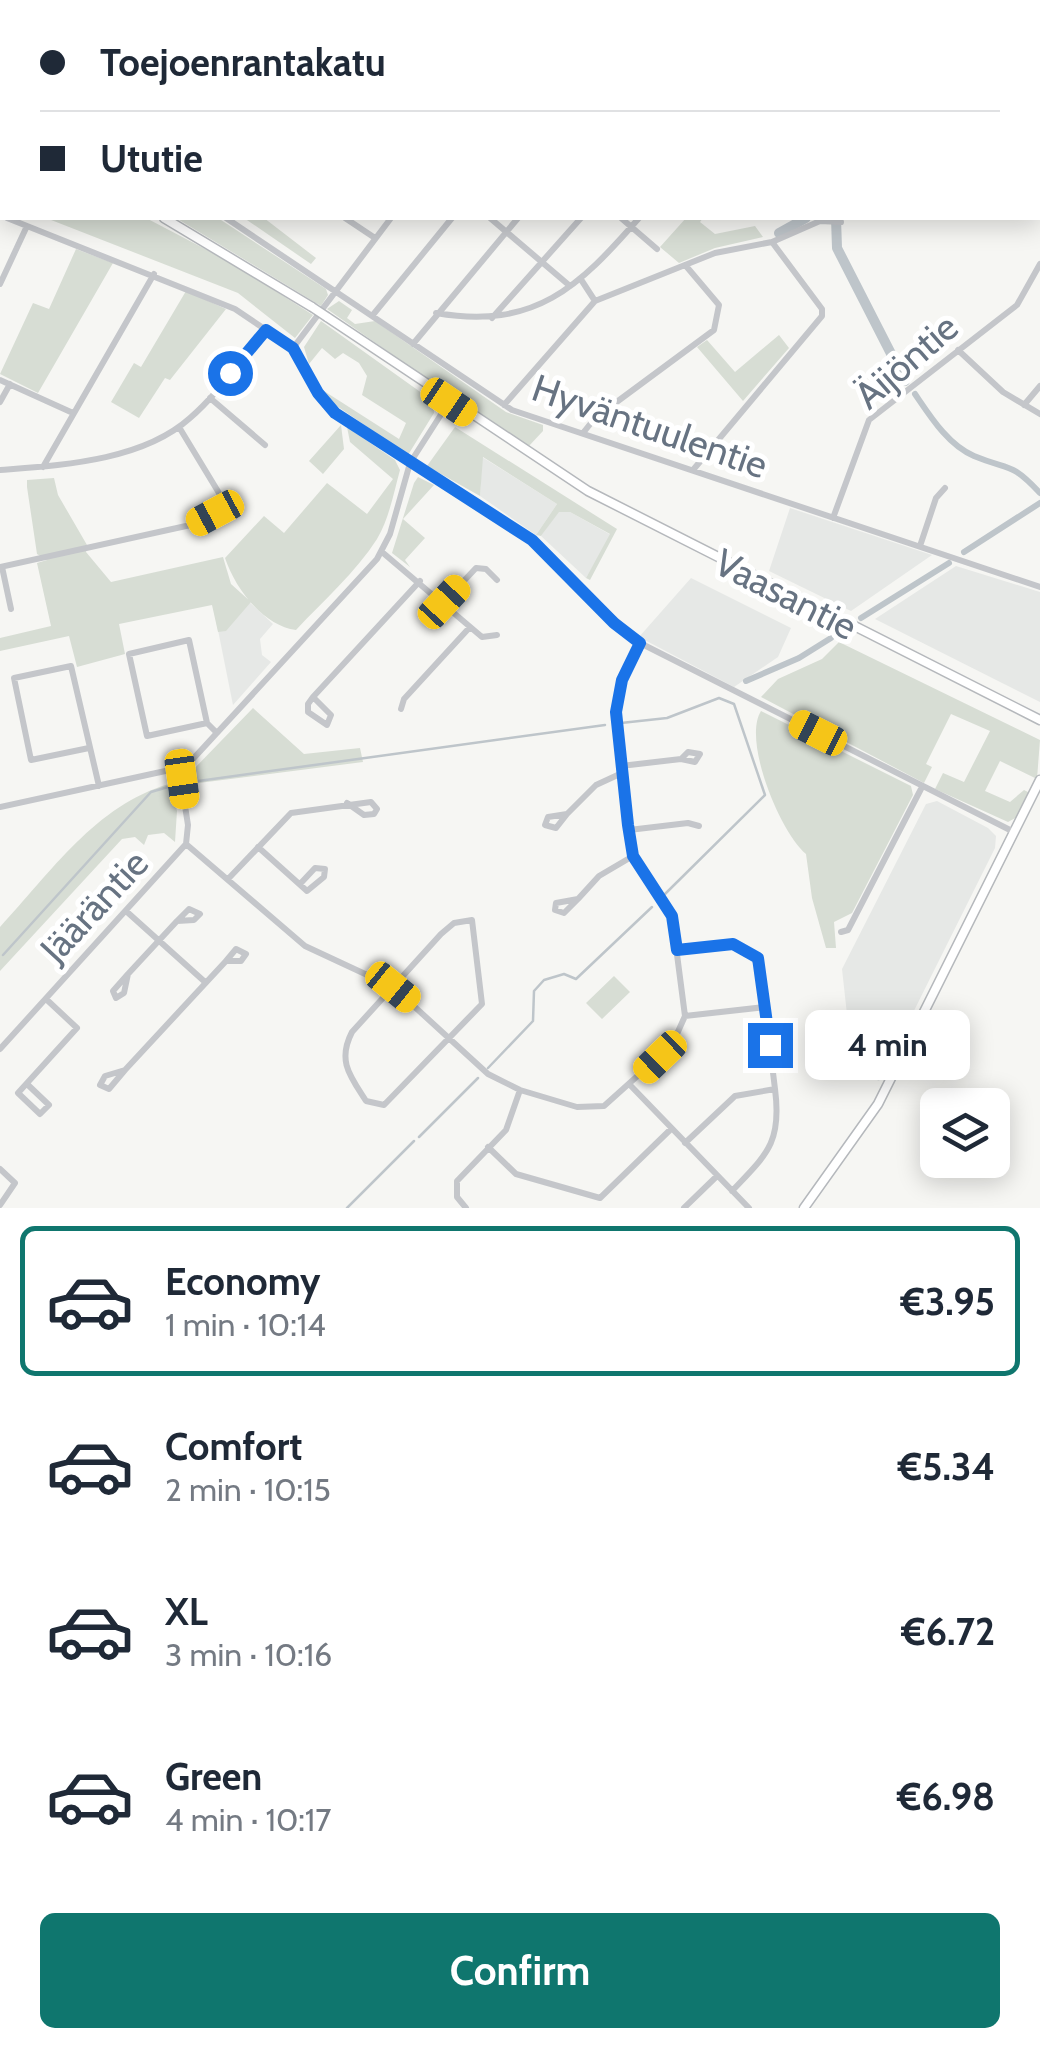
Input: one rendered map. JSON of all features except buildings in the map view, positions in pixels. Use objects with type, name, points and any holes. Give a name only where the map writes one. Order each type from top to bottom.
[{"type":"main road","points":[[167,220],[312,307],[449,402]]},
{"type":"main road","name":"Vaasantie","points":[[449,402],[535,460],[666,534],[1040,720]]},
{"type":"main road","points":[[804,1208],[878,1104],[1040,780]]},
{"type":"street","points":[[13,220],[227,304],[293,348],[318,393],[335,413],[532,540],[614,623],[640,643],[1014,832]]},
{"type":"street","name":"Hyväntuulentie","points":[[229,220],[504,405],[1040,586]]},
{"type":"street","points":[[349,220],[375,238]]},
{"type":"street","points":[[293,348],[389,220]]},
{"type":"street","points":[[372,316],[450,220]]},
{"type":"street","points":[[492,220],[570,286]]},
{"type":"street","points":[[414,344],[516,220]]},
{"type":"street","points":[[492,318],[579,220]]},
{"type":"street","points":[[624,220],[657,249]]},
{"type":"street","points":[[436,313],[492,318],[545,302],[582,281],[637,220]]},
{"type":"street","points":[[504,405],[594,301],[715,253],[772,242],[820,221],[837,222]]},
{"type":"street","points":[[0,284],[27,226]]},
{"type":"street","points":[[693,470],[822,316],[822,309],[772,242]]},
{"type":"street","name":"Äijöntie","points":[[833,518],[869,420],[1017,305],[1040,264]]},
{"type":"street","points":[[582,433],[595,418],[714,330],[718,304],[686,266]]},
{"type":"street","points":[[42,467],[154,274]]},
{"type":"street","points":[[582,281],[594,301]]},
{"type":"street","points":[[0,470],[99,458],[179,427],[210,398],[266,330]]},
{"type":"street","points":[[958,350],[1024,406],[1040,414]]},
{"type":"street","points":[[0,380],[72,413]]},
{"type":"street","points":[[0,402],[10,384]]},
{"type":"street","points":[[1024,406],[1040,386]]},
{"type":"street","points":[[210,398],[266,445]]},
{"type":"street","points":[[0,807],[179,768],[217,733],[382,552],[410,463],[449,402]]},
{"type":"street","points":[[12,609],[1,567],[195,524],[215,513],[222,498],[179,427]]},
{"type":"street","points":[[920,546],[936,498],[946,488]]},
{"type":"street","points":[[382,552],[488,640],[497,635]]},
{"type":"street","points":[[444,602],[476,568],[486,568],[498,580]]},
{"type":"street","points":[[314,698],[420,581]]},
{"type":"street","points":[[401,709],[404,700],[470,627]]},
{"type":"street","points":[[206,723],[147,736],[129,654],[189,640],[206,723],[217,733]]},
{"type":"street","points":[[179,768],[188,825],[186,844],[305,946],[393,987],[488,1074],[520,1090],[591,1109],[610,1103],[630,1086],[678,1037],[685,1016],[672,916],[633,856],[628,830],[618,696],[640,643]]},
{"type":"street","points":[[89,748],[31,760],[14,678],[71,666],[99,786]]},
{"type":"street","points":[[567,814],[596,786],[621,770],[681,758]]},
{"type":"street","points":[[841,932],[848,930],[922,787]]},
{"type":"street","points":[[228,878],[291,813],[347,803]]},
{"type":"street","points":[[628,830],[700,826]]},
{"type":"street","name":"Jääräntie","points":[[0,1049],[186,844]]},
{"type":"street","points":[[258,847],[300,884]]},
{"type":"street","points":[[578,898],[599,876],[633,856]]},
{"type":"street","points":[[126,911],[205,982]]},
{"type":"street","points":[[128,974],[178,920]]},
{"type":"street","points":[[472,920],[482,1004],[452,1038],[384,1105],[366,1101],[345,1068],[346,1044],[393,987],[454,923],[472,920]]},
{"type":"street","points":[[677,950],[733,944],[744,947],[760,962],[778,1123],[769,1152],[732,1191]]},
{"type":"street","points":[[125,1070],[226,960]]},
{"type":"street","points":[[27,1084],[49,1104],[40,1114],[18,1093],[78,1028],[46,999]]},
{"type":"street","points":[[685,1016],[765,1007]]},
{"type":"street","points":[[630,1086],[749,1208]]},
{"type":"street","points":[[466,1208],[457,1197],[457,1181],[511,1121],[520,1090]]},
{"type":"street","points":[[685,1143],[735,1096],[775,1090]]},
{"type":"street","points":[[488,1147],[516,1174],[600,1198],[671,1129]]},
{"type":"street","points":[[0,1169],[15,1183],[15,1190],[0,1205]]},
{"type":"street","points":[[684,1208],[716,1176]]},
{"type":"shaded area","points":[[51,220],[150,220],[230,262],[313,315],[295,338],[238,293]]},
{"type":"shaded area","points":[[179,220],[221,220],[326,289],[328,295],[321,306]]},
{"type":"shaded area","points":[[247,220],[267,220],[316,258],[311,264]]},
{"type":"shaded area","points":[[684,220],[702,220],[715,234],[755,226],[763,237],[715,248],[679,263],[660,247]]},
{"type":"shaded area","points":[[76,249],[113,263],[38,393],[0,374],[33,303],[49,309]]},
{"type":"shaded area","points":[[186,291],[226,309],[170,380],[165,378],[139,418],[111,402],[134,363],[141,367]]},
{"type":"shaded area","points":[[339,301],[352,310],[347,318],[355,324],[375,321],[506,412],[543,425],[543,431],[528,447],[510,437],[327,309]]},
{"type":"shaded area","points":[[321,321],[433,401],[434,413],[408,455],[334,404],[324,391],[399,439],[406,423],[362,395],[367,376],[359,363],[343,353],[335,359],[322,348],[309,364],[304,347]]},
{"type":"shaded area","points":[[779,335],[789,348],[743,401],[697,347],[707,340],[735,372]]},
{"type":"shaded area","points":[[341,425],[344,449],[323,474],[309,461]]},
{"type":"shaded area","points":[[347,427],[395,460],[400,470],[388,514],[377,539],[349,575],[296,630],[284,627],[252,604],[225,558],[264,516],[284,533],[327,483],[367,514],[393,479],[350,442]]},
{"type":"shaded area","points":[[455,427],[617,529],[590,580],[586,578],[610,534],[570,512],[559,512],[541,536],[536,535],[557,504],[483,457],[480,496],[427,466]]},
{"type":"shaded area","points":[[482,457],[557,504],[536,535],[480,496]]},
{"type":"shaded area","points":[[418,477],[434,485],[403,519],[425,538],[405,560],[410,567],[392,553],[414,483]]},
{"type":"shaded area","points":[[54,478],[58,495],[87,545],[86,552],[111,582],[223,557],[231,584],[251,602],[226,631],[218,632],[212,605],[119,624],[125,654],[77,667],[69,636],[0,651],[0,638],[51,626],[37,563],[47,560],[37,554],[27,480]]},
{"type":"shaded area","points":[[790,508],[932,555],[851,611],[769,571]]},
{"type":"shaded area","points":[[558,512],[570,512],[611,535],[586,578],[541,536]]},
{"type":"shaded area","points":[[956,566],[1040,592],[1040,702],[875,619]]},
{"type":"shaded area","points":[[691,578],[791,628],[778,657],[734,687],[639,637]]},
{"type":"shaded area","points":[[245,598],[273,624],[260,639],[262,655],[271,662],[233,705],[213,605]]},
{"type":"shaded area","points":[[839,642],[1040,740],[1037,779],[1000,761],[985,791],[1010,802],[1024,790],[1030,793],[1019,816],[1008,822],[935,789],[943,773],[964,782],[990,731],[951,714],[926,764],[932,767],[924,783],[761,697],[778,679],[822,659]]},
{"type":"shaded area","points":[[253,708],[304,754],[360,748],[363,762],[191,784],[189,774]]},
{"type":"shaded area","points":[[761,711],[911,786],[913,795],[852,913],[834,922],[836,948],[826,948],[812,898],[806,854],[776,808],[760,764],[756,725]]},
{"type":"shaded area","points":[[169,784],[177,811],[175,842],[164,833],[148,835],[144,845],[135,837],[122,839],[0,971],[0,927],[57,863],[119,807]]},
{"type":"shaded area","points":[[937,801],[988,828],[996,836],[995,848],[879,1081],[853,1069],[842,969],[926,804]]},
{"type":"shaded area","points":[[614,976],[630,992],[602,1019],[586,1003]]},
{"type":"waterway","points":[[779,233],[802,220]]},
{"type":"waterway","points":[[836,220],[837,248],[905,381]]},
{"type":"waterway","points":[[915,394],[956,445],[1015,471],[1040,493]]},
{"type":"waterway","points":[[964,552],[1040,503]]},
{"type":"waterway","points":[[861,618],[949,563]]},
{"type":"waterway","points":[[746,681],[799,658],[831,638]]},
{"type":"waterway","points":[[621,723],[667,718],[719,698],[734,704],[765,795],[664,895]]},
{"type":"waterway","points":[[191,782],[605,725]]},
{"type":"waterway","points":[[3,955],[151,792],[168,787]]},
{"type":"waterway","points":[[488,1068],[533,1021],[534,991],[544,980],[564,974],[576,979],[652,907]]},
{"type":"waterway","points":[[419,1137],[478,1078]]},
{"type":"waterway","points":[[347,1208],[414,1141]]},
{"type":"route","points":[[230,373],[266,330],[293,348],[318,393],[335,413],[532,540],[594,604],[640,643],[622,680],[616,712],[633,856],[672,916],[677,950],[739,944],[758,958],[770,1045]]}]
